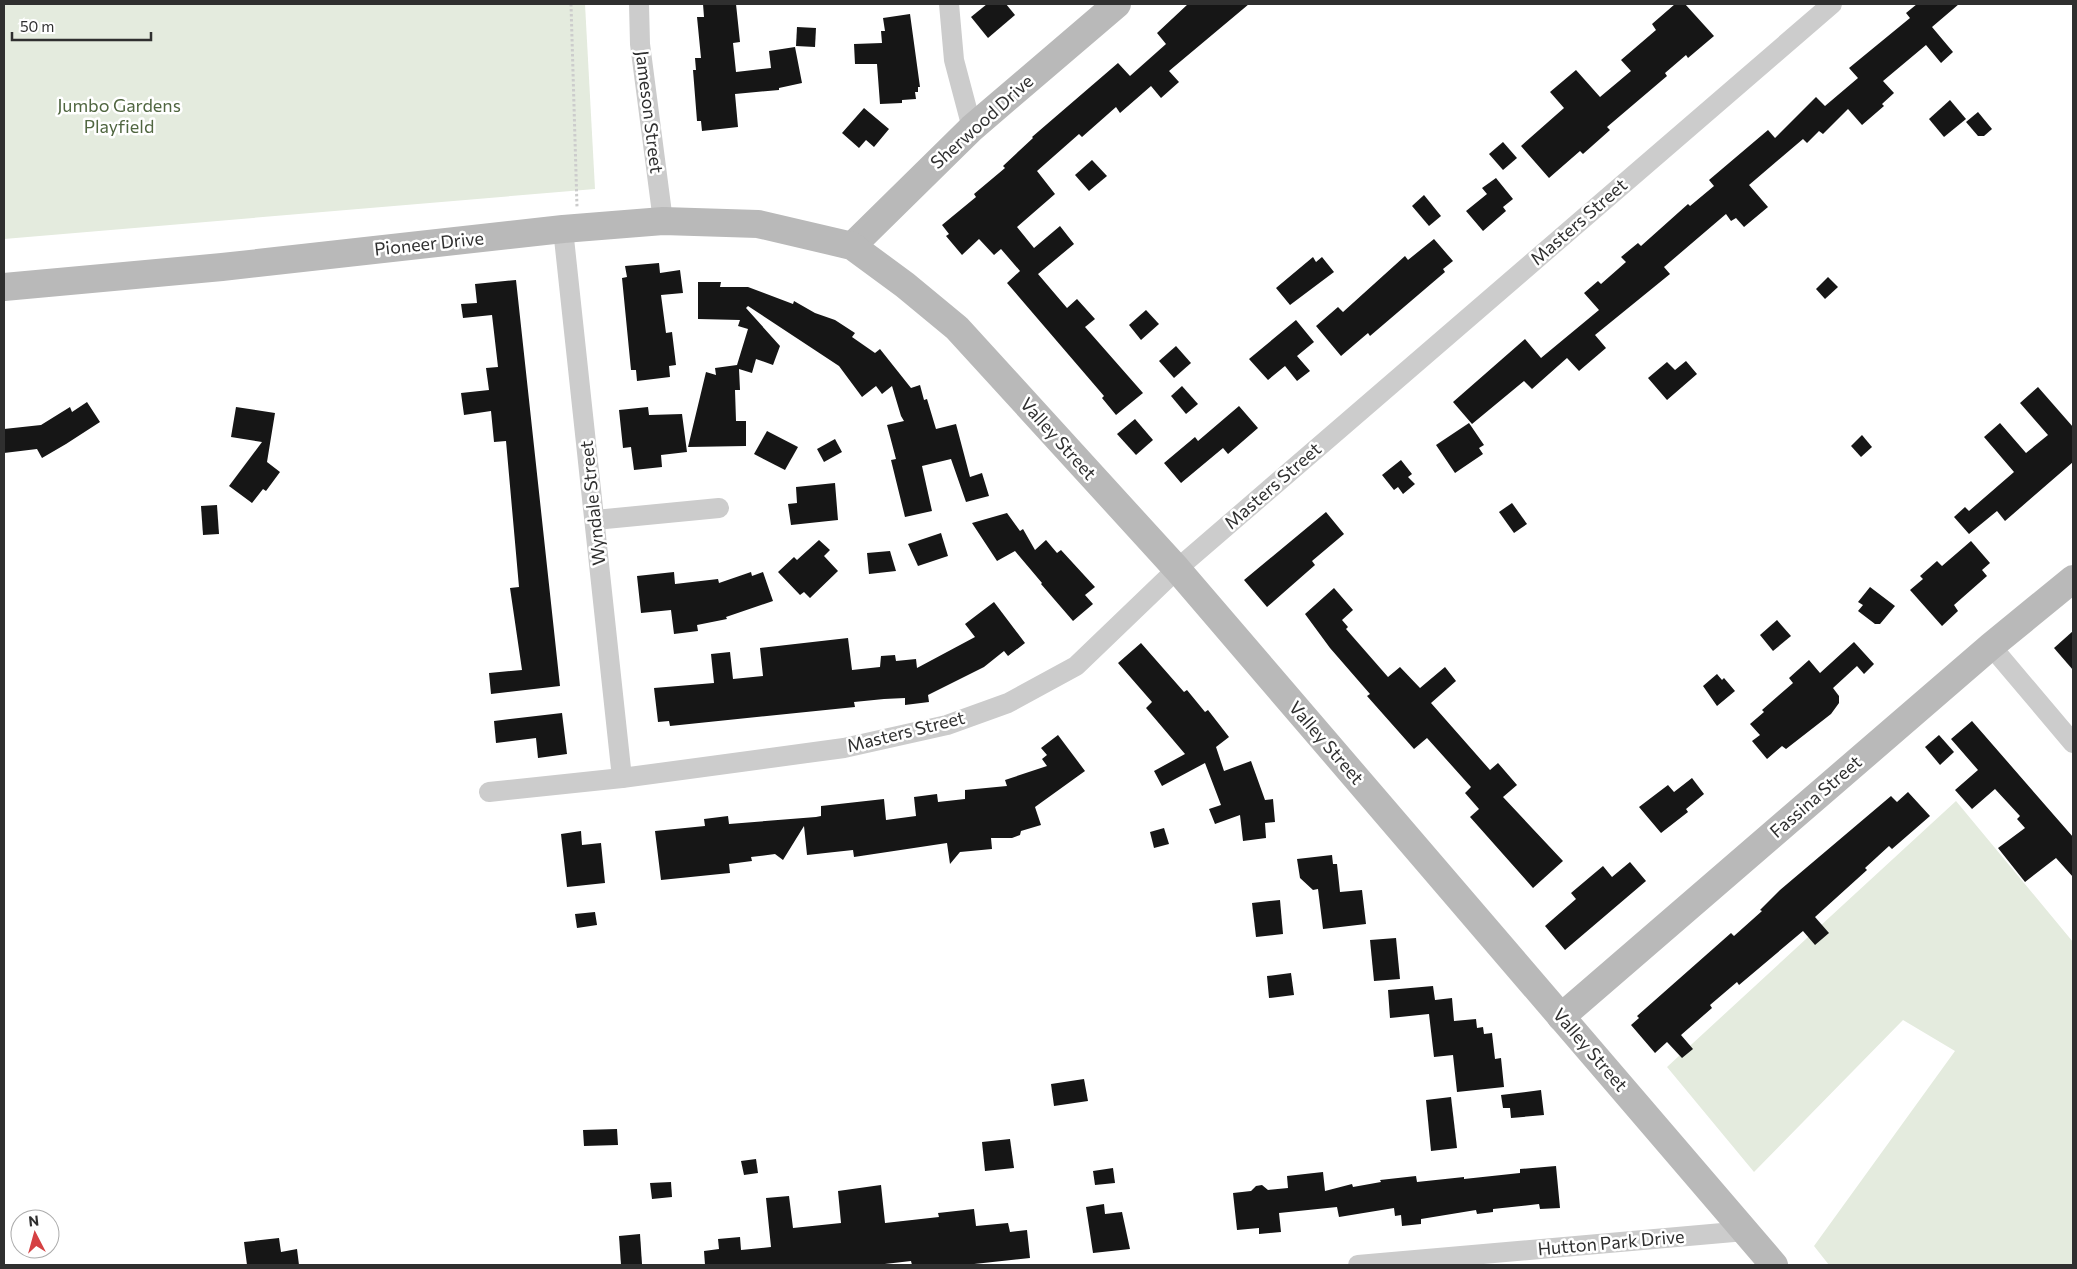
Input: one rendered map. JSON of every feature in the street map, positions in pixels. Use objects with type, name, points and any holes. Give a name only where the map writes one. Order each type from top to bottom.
[{"type":"street","name":"Jameson Street","points":[[640,4],[640,44],[663,221]]},
{"type":"street","points":[[948,4],[954,60],[972,128]]},
{"type":"street","name":"Sherwood Drive","points":[[852,246],[972,128],[1117,4]]},
{"type":"street","name":"Masters Street","points":[[489,792],[622,778],[844,748],[947,726],[1008,703],[1076,666],[1177,569],[1832,4]]},
{"type":"street","name":"Pioneer Drive","points":[[4,287],[222,267],[571,228],[663,221],[758,224],[852,246]]},
{"type":"street","name":"Wyndale Street","points":[[571,228],[595,520],[622,778]]},
{"type":"street","name":"Valley Street","points":[[852,246],[906,285],[957,328],[1177,569],[1774,1265]]},
{"type":"street","points":[[595,520],[719,508]]},
{"type":"street","name":"Fassina Street","points":[[1561,1017],[1991,646],[2073,579]]},
{"type":"street","points":[[1991,646],[2073,743]]},
{"type":"street","name":"Hutton Park Drive","points":[[1358,1265],[1416,1263],[1745,1231]]},
{"type":"path","points":[[571,4],[571,228]]},
{"type":"green space","name":"Jumbo Gardens Playfield","points":[[4,4],[585,4],[595,189],[4,239]]},
{"type":"green space","points":[[1956,801],[2073,942],[2073,1265],[1829,1265],[1814,1246],[1955,1051],[1903,1020],[1754,1172],[1667,1067]]},
{"type":"building","points":[[703,4],[736,4],[740,42],[733,43],[736,72],[771,68],[769,51],[795,47],[802,83],[779,88],[779,90],[735,94],[738,127],[702,131],[701,121],[697,121],[693,70],[696,70],[695,58],[701,58],[697,17],[704,17]]},
{"type":"building","points":[[987,4],[1006,4],[1015,15],[988,38],[971,17]]},
{"type":"building","points":[[1188,4],[1249,4],[1169,71],[1179,82],[1161,98],[1151,86],[1120,113],[1116,107],[1082,137],[1079,134],[1037,171],[1055,194],[1017,227],[1034,248],[1060,226],[1074,244],[1038,274],[1067,308],[1077,299],[1095,319],[1085,327],[1143,393],[1116,415],[1102,398],[1104,396],[1007,283],[1020,271],[1001,249],[994,255],[979,239],[962,255],[946,236],[949,234],[942,225],[976,197],[974,194],[1005,168],[1003,166],[1032,137],[1118,63],[1130,76],[1166,44],[1157,33]]},
{"type":"building","points":[[1675,4],[1685,4],[1714,36],[1688,58],[1686,55],[1665,73],[1667,76],[1607,127],[1610,130],[1583,154],[1580,151],[1549,178],[1521,146],[1564,108],[1550,92],[1576,70],[1600,97],[1631,71],[1621,60],[1656,30],[1652,24]]},
{"type":"building","points":[[1917,4],[1959,4],[1932,27],[1953,52],[1941,63],[1926,45],[1883,81],[1894,93],[1882,104],[1884,106],[1862,125],[1848,109],[1823,134],[1819,131],[1807,143],[1803,139],[1749,185],[1768,207],[1744,227],[1736,218],[1731,221],[1726,214],[1664,267],[1670,274],[1595,335],[1606,348],[1579,371],[1567,358],[1532,389],[1524,381],[1472,424],[1453,402],[1525,339],[1541,358],[1599,310],[1584,293],[1598,281],[1601,284],[1626,262],[1621,257],[1638,243],[1641,246],[1688,204],[1690,206],[1714,186],[1709,180],[1768,130],[1775,138],[1816,97],[1825,106],[1858,78],[1849,68],[1910,18],[1906,13]]},
{"type":"building","points":[[910,14],[920,87],[918,87],[918,92],[915,92],[916,99],[902,100],[902,103],[880,104],[877,64],[855,64],[854,44],[882,43],[881,31],[885,31],[883,18]]},
{"type":"building","points":[[797,27],[816,28],[815,47],[796,46]]},
{"type":"building","points":[[1950,100],[1966,119],[1944,137],[1929,119]]},
{"type":"building","points":[[864,108],[889,129],[874,147],[866,140],[859,148],[842,133]]},
{"type":"building","points":[[1978,112],[1992,129],[1984,136],[1978,136],[1966,122]]},
{"type":"building","points":[[1503,142],[1517,158],[1503,170],[1489,154]]},
{"type":"building","points":[[1092,160],[1107,176],[1089,191],[1075,175]]},
{"type":"building","points":[[1496,178],[1513,199],[1503,207],[1506,211],[1483,231],[1466,211],[1487,194],[1482,188]]},
{"type":"building","points":[[1424,195],[1441,216],[1429,226],[1412,206]]},
{"type":"building","points":[[1434,239],[1453,261],[1443,269],[1445,272],[1370,336],[1368,333],[1341,356],[1316,326],[1338,307],[1343,312],[1405,256],[1408,260]]},
{"type":"building","points":[[1313,257],[1316,262],[1322,257],[1334,272],[1290,305],[1276,288]]},
{"type":"building","points":[[659,263],[660,273],[680,270],[683,293],[661,295],[666,333],[672,332],[676,365],[669,366],[670,377],[637,381],[636,370],[631,370],[622,278],[627,277],[625,266]]},
{"type":"building","points":[[1828,277],[1838,287],[1825,299],[1816,289]]},
{"type":"building","points":[[516,280],[560,686],[491,694],[489,673],[522,670],[510,588],[519,587],[506,441],[494,442],[491,411],[464,415],[461,393],[489,390],[486,368],[498,367],[492,315],[463,318],[461,304],[477,303],[475,284]]},
{"type":"building","points":[[698,282],[721,282],[720,287],[748,287],[793,304],[794,301],[815,313],[835,320],[855,333],[852,337],[875,353],[880,349],[911,388],[920,385],[924,400],[927,399],[936,429],[956,424],[970,477],[982,473],[989,496],[966,502],[951,459],[922,466],[932,511],[905,517],[891,460],[896,459],[887,425],[904,421],[892,386],[882,394],[876,386],[862,397],[839,366],[748,306],[746,308],[780,346],[773,365],[756,359],[752,373],[739,369],[740,390],[735,390],[736,421],[746,421],[746,446],[688,447],[706,372],[716,375],[715,368],[737,365],[748,329],[738,326],[740,320],[698,319]]},
{"type":"building","points":[[1146,310],[1159,324],[1141,340],[1129,325]]},
{"type":"building","points":[[1296,320],[1314,342],[1297,356],[1310,371],[1297,381],[1285,366],[1268,380],[1249,359]]},
{"type":"building","points":[[1176,346],[1191,363],[1174,378],[1159,361]]},
{"type":"building","points":[[1686,361],[1697,374],[1667,400],[1648,378],[1667,362],[1675,370]]},
{"type":"building","points":[[1182,386],[1198,404],[1186,414],[1171,396]]},
{"type":"building","points":[[2038,387],[2073,427],[2073,462],[2005,521],[1997,511],[1969,534],[1954,517],[1965,507],[1969,511],[2014,472],[1984,437],[2000,423],[2026,453],[2048,435],[2020,403]]},
{"type":"building","points":[[87,402],[100,422],[66,444],[42,458],[37,449],[4,453],[4,429],[41,425],[70,407],[72,412]]},
{"type":"building","points":[[1239,406],[1258,428],[1228,454],[1223,448],[1181,483],[1164,463],[1195,437],[1198,441]]},
{"type":"building","points":[[236,407],[275,413],[267,462],[280,472],[266,491],[263,489],[252,503],[229,486],[262,442],[231,437]]},
{"type":"building","points":[[648,407],[649,415],[682,414],[687,452],[661,455],[662,467],[634,470],[631,447],[623,448],[619,410]]},
{"type":"building","points":[[1135,419],[1153,440],[1136,455],[1117,434]]},
{"type":"building","points":[[1469,423],[1484,445],[1479,448],[1483,454],[1455,473],[1436,445]]},
{"type":"building","points":[[767,431],[798,447],[785,470],[754,454]]},
{"type":"building","points":[[1862,435],[1872,447],[1861,457],[1851,446]]},
{"type":"building","points":[[835,439],[842,452],[824,462],[817,449]]},
{"type":"building","points":[[1401,460],[1412,474],[1408,477],[1415,484],[1403,494],[1398,487],[1394,490],[1382,475]]},
{"type":"building","points":[[835,483],[838,520],[791,525],[788,504],[797,503],[796,487]]},
{"type":"building","points":[[1512,503],[1527,524],[1514,533],[1499,512]]},
{"type":"building","points":[[217,505],[219,534],[203,535],[201,506]]},
{"type":"building","points":[[1326,512],[1344,534],[1312,561],[1315,565],[1267,607],[1244,580]]},
{"type":"building","points":[[1007,513],[1020,531],[1023,529],[1035,550],[1046,540],[1057,553],[1061,550],[1095,587],[1085,595],[1093,604],[1073,621],[1015,551],[997,561],[972,523]]},
{"type":"building","points":[[941,533],[948,556],[918,566],[908,544]]},
{"type":"building","points":[[819,540],[830,550],[824,556],[838,571],[810,598],[804,592],[800,595],[778,572],[794,557],[797,560]]},
{"type":"building","points":[[1971,541],[1990,563],[1982,570],[1987,576],[1954,605],[1958,611],[1942,626],[1910,590],[1923,579],[1920,576],[1937,561],[1942,566]]},
{"type":"building","points":[[890,551],[896,571],[869,574],[867,553]]},
{"type":"building","points":[[674,572],[675,584],[718,579],[719,583],[751,572],[752,576],[763,572],[773,601],[726,617],[727,619],[697,625],[698,631],[674,634],[671,610],[641,613],[637,576]]},
{"type":"building","points":[[1870,587],[1895,606],[1880,624],[1875,624],[1858,611],[1863,605],[1858,602]]},
{"type":"building","points":[[1334,588],[1353,610],[1342,620],[1348,627],[1346,629],[1388,677],[1400,667],[1420,688],[1445,667],[1456,681],[1431,703],[1490,770],[1498,763],[1517,785],[1503,797],[1563,861],[1533,888],[1470,817],[1479,809],[1465,793],[1471,787],[1427,738],[1414,749],[1367,696],[1370,694],[1330,648],[1305,614]]},
{"type":"building","points":[[994,602],[1025,643],[1008,656],[1004,651],[984,667],[928,695],[929,702],[905,705],[905,698],[884,699],[854,702],[855,707],[670,726],[669,721],[658,722],[654,688],[714,683],[711,654],[730,652],[733,679],[763,676],[760,648],[848,638],[852,670],[880,667],[881,656],[895,655],[896,661],[916,659],[917,668],[975,637],[965,624]]},
{"type":"building","points":[[1777,620],[1791,636],[1773,651],[1760,635]]},
{"type":"building","points":[[2073,631],[2073,670],[2054,648]]},
{"type":"building","points":[[1854,642],[1874,664],[1864,674],[1857,666],[1833,688],[1839,696],[1839,703],[1831,714],[1786,749],[1782,746],[1767,759],[1752,741],[1760,735],[1750,724],[1764,712],[1762,710],[1793,683],[1789,678],[1809,660],[1820,673]]},
{"type":"building","points":[[1141,643],[1184,692],[1187,690],[1205,712],[1208,710],[1229,737],[1216,747],[1224,771],[1251,761],[1265,800],[1273,799],[1275,822],[1265,823],[1266,838],[1243,841],[1240,815],[1215,824],[1209,809],[1221,805],[1205,763],[1162,786],[1154,771],[1185,754],[1146,708],[1152,702],[1118,663]]},
{"type":"building","points":[[1717,674],[1722,680],[1724,678],[1735,691],[1717,706],[1703,686]]},
{"type":"building","points":[[562,713],[567,754],[538,758],[536,738],[496,743],[494,721]]},
{"type":"building","points":[[1972,721],[2073,837],[2073,877],[2056,858],[2025,882],[1998,848],[2025,828],[2017,819],[2020,816],[1995,789],[1972,809],[1955,790],[1978,770],[1951,739]]},
{"type":"building","points":[[1058,735],[1085,771],[1035,807],[1041,825],[1021,831],[1020,835],[1012,838],[991,838],[992,849],[960,852],[950,864],[947,843],[854,857],[853,850],[807,855],[804,826],[783,860],[775,854],[751,857],[752,861],[729,864],[730,873],[661,880],[655,831],[705,826],[704,819],[728,816],[729,824],[816,817],[821,816],[821,806],[884,799],[886,820],[916,816],[914,797],[937,794],[938,802],[965,799],[965,790],[1007,786],[1005,780],[1047,766],[1042,759],[1047,755],[1041,748]]},
{"type":"building","points":[[1939,735],[1954,752],[1940,765],[1925,747]]},
{"type":"building","points":[[1692,778],[1704,794],[1686,809],[1688,812],[1661,833],[1639,807],[1668,785],[1674,792]]},
{"type":"building","points":[[1908,792],[1930,816],[1892,849],[1889,846],[1865,868],[1867,870],[1815,917],[1829,933],[1815,945],[1803,931],[1739,985],[1737,982],[1710,1005],[1712,1008],[1681,1035],[1693,1049],[1682,1058],[1667,1042],[1655,1053],[1631,1025],[1639,1018],[1637,1016],[1731,933],[1734,936],[1762,911],[1760,910],[1780,890],[1891,796],[1897,802]]},
{"type":"building","points":[[1164,828],[1169,844],[1154,848],[1150,832]]},
{"type":"building","points":[[581,831],[582,845],[601,843],[605,883],[567,887],[561,834]]},
{"type":"building","points":[[1332,855],[1333,864],[1337,864],[1340,892],[1362,890],[1366,924],[1323,929],[1318,889],[1313,890],[1300,878],[1297,859]]},
{"type":"building","points":[[1630,862],[1646,881],[1565,950],[1545,926],[1576,899],[1571,893],[1603,866],[1612,877]]},
{"type":"building","points":[[1280,900],[1283,934],[1256,937],[1252,903]]},
{"type":"building","points":[[595,912],[597,925],[577,928],[575,914]]},
{"type":"building","points":[[1396,938],[1400,979],[1374,981],[1370,940]]},
{"type":"building","points":[[1291,973],[1294,995],[1269,998],[1267,976]]},
{"type":"building","points":[[1433,986],[1435,1000],[1452,998],[1454,1021],[1476,1019],[1477,1028],[1483,1027],[1484,1034],[1492,1033],[1495,1059],[1501,1058],[1504,1087],[1457,1092],[1453,1055],[1434,1057],[1429,1014],[1390,1018],[1388,990]]},
{"type":"building","points":[[1084,1079],[1088,1101],[1054,1106],[1051,1084]]},
{"type":"building","points":[[1541,1090],[1544,1115],[1511,1118],[1510,1108],[1503,1108],[1501,1095]]},
{"type":"building","points":[[1451,1097],[1457,1148],[1431,1151],[1426,1100]]},
{"type":"building","points":[[617,1129],[618,1145],[584,1146],[583,1130]]},
{"type":"building","points":[[1010,1139],[1014,1168],[985,1171],[982,1142]]},
{"type":"building","points":[[756,1159],[758,1173],[744,1175],[741,1161]]},
{"type":"building","points":[[1556,1166],[1560,1208],[1540,1209],[1539,1204],[1493,1209],[1493,1212],[1477,1214],[1476,1210],[1421,1219],[1421,1224],[1402,1226],[1401,1215],[1395,1216],[1394,1208],[1339,1217],[1337,1207],[1279,1213],[1281,1232],[1259,1234],[1259,1228],[1237,1230],[1233,1193],[1251,1191],[1256,1186],[1262,1185],[1268,1190],[1288,1188],[1287,1176],[1323,1172],[1325,1191],[1352,1184],[1353,1187],[1381,1182],[1380,1180],[1416,1176],[1417,1182],[1464,1177],[1464,1179],[1520,1173],[1520,1169]]},
{"type":"building","points":[[1113,1168],[1115,1183],[1095,1185],[1093,1171]]},
{"type":"building","points":[[671,1182],[672,1197],[652,1199],[650,1183]]},
{"type":"building","points":[[881,1185],[885,1223],[939,1217],[938,1213],[974,1209],[976,1226],[1008,1223],[1010,1232],[1027,1230],[1030,1258],[965,1265],[912,1265],[911,1261],[876,1265],[705,1265],[704,1251],[719,1249],[718,1239],[740,1237],[741,1250],[771,1247],[766,1198],[789,1196],[793,1228],[841,1223],[838,1191]]},
{"type":"building","points":[[1104,1204],[1105,1214],[1122,1212],[1130,1249],[1093,1253],[1086,1207]]},
{"type":"building","points":[[640,1234],[642,1264],[621,1265],[619,1236]]},
{"type":"building","points":[[279,1238],[281,1252],[297,1249],[299,1265],[247,1265],[244,1242]]}]
